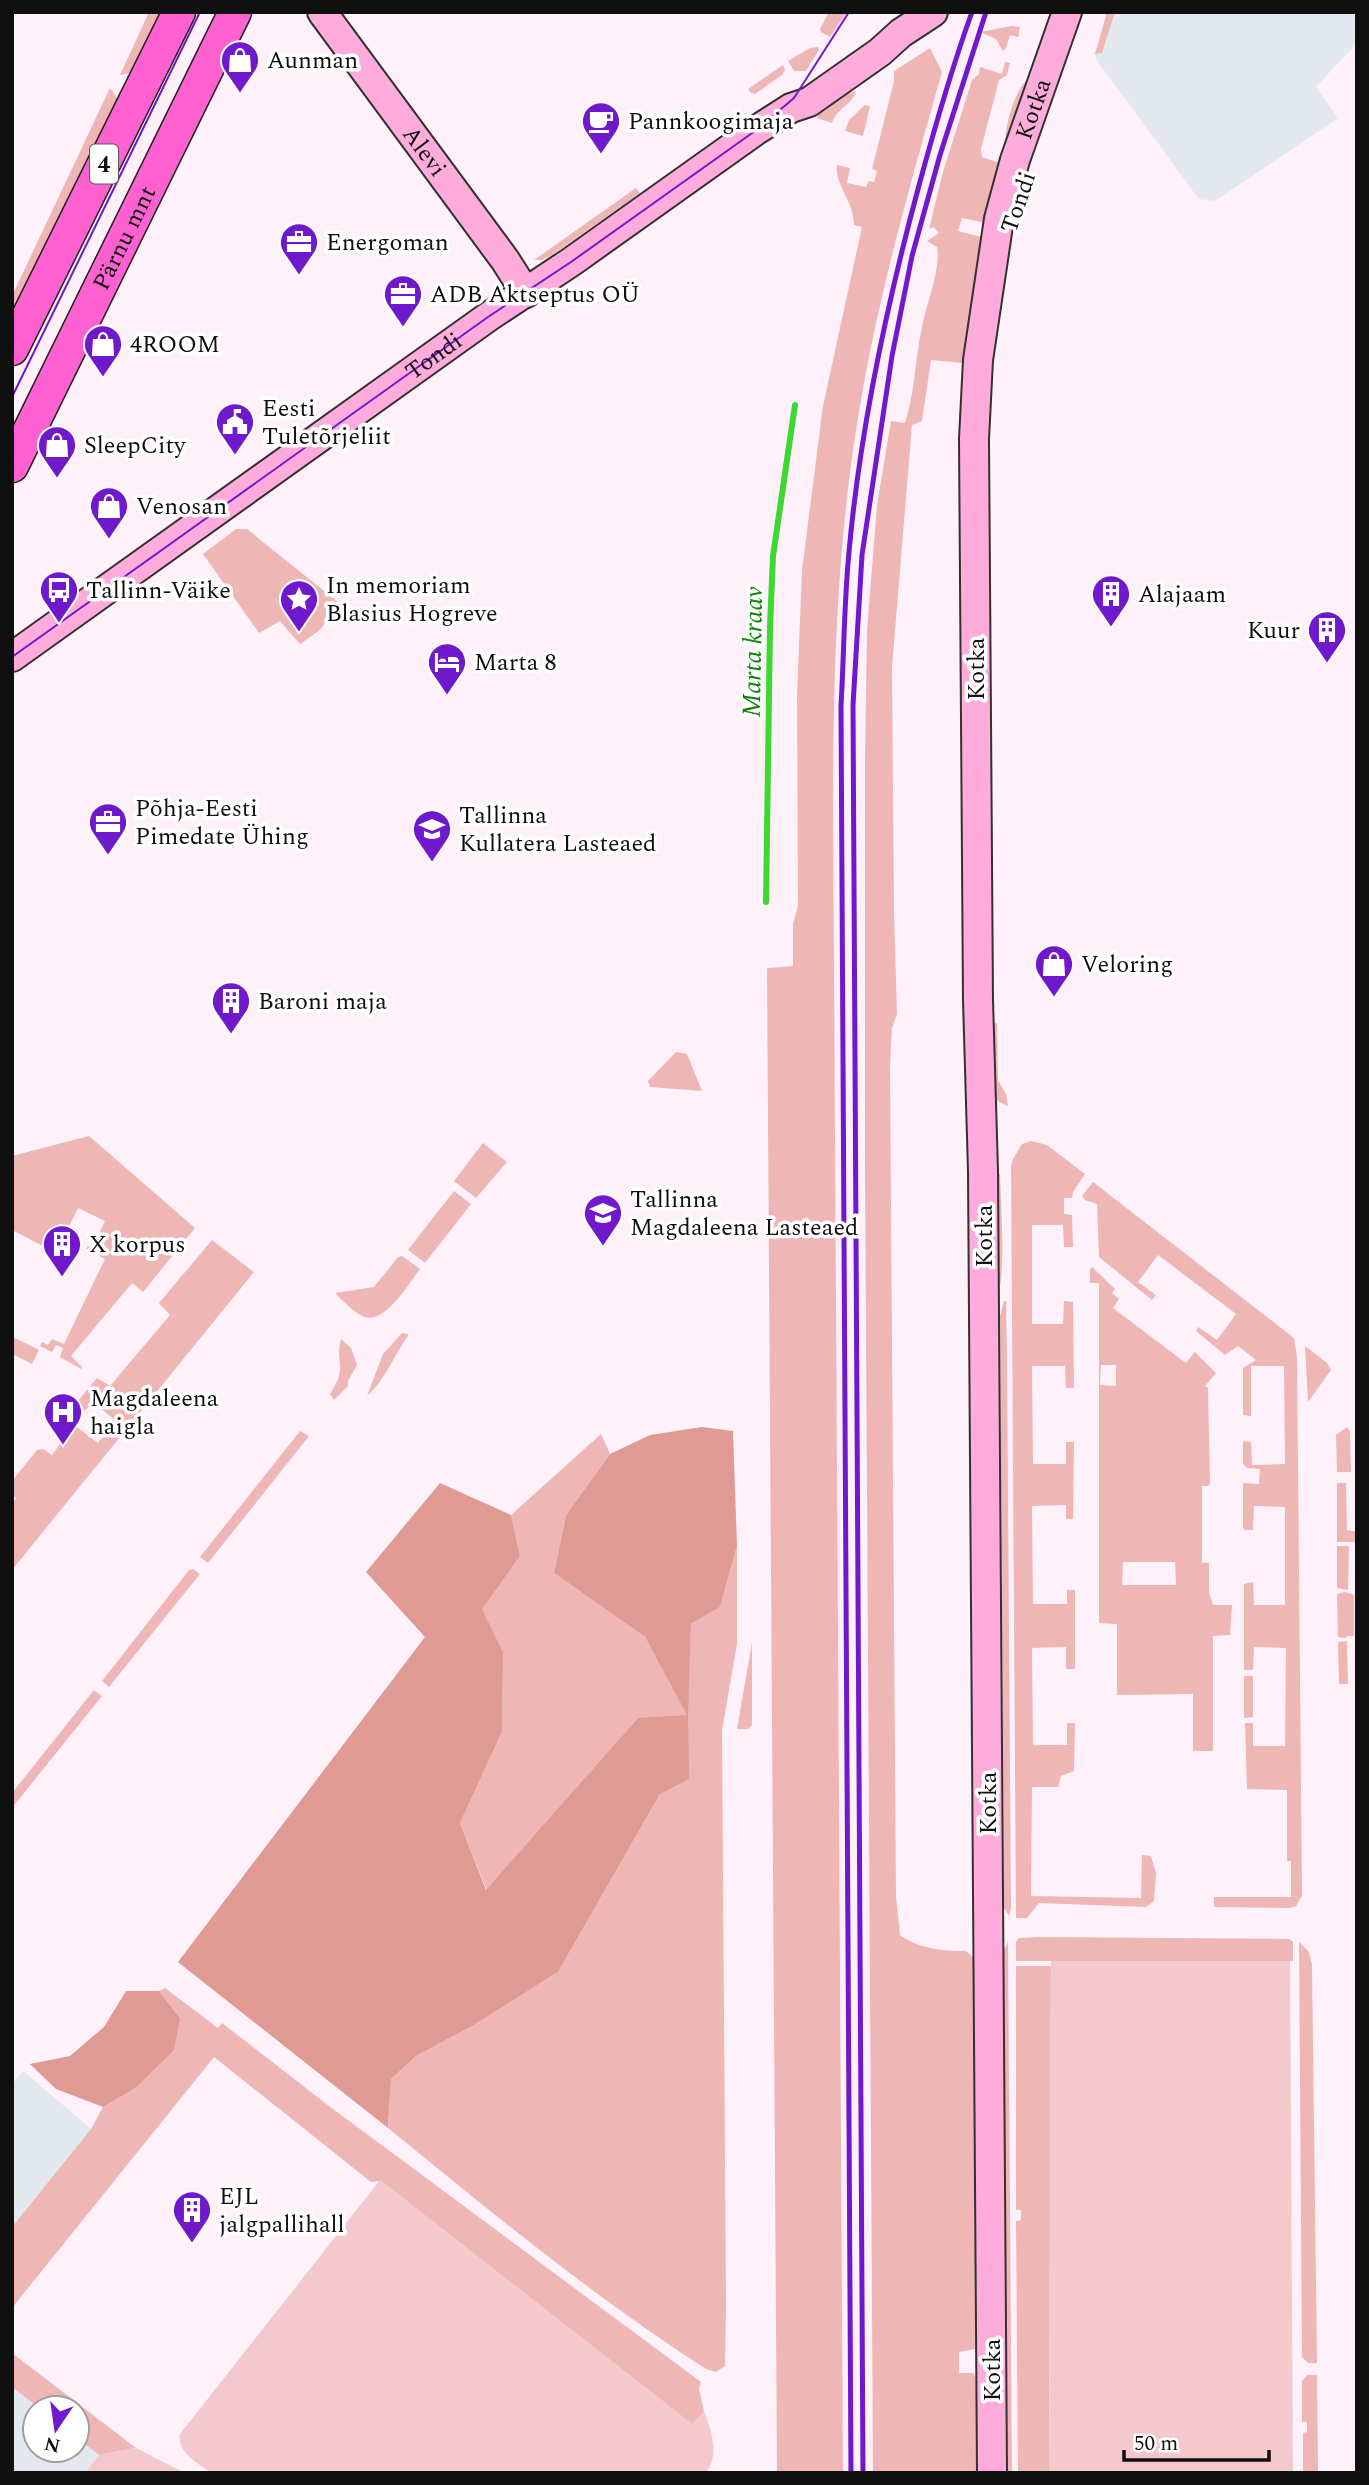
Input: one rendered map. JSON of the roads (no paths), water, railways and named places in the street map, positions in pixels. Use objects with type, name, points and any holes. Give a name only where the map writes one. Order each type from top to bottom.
[{"type":"main road","name":"Pärnu mnt","points":[[12,349],[179,12]]},
{"type":"main road","name":"Pärnu mnt","points":[[12,466],[235,12]]},
{"type":"street","name":"Alevi","points":[[322,12],[505,260],[526,293]]},
{"type":"street","name":"Tondi","points":[[791,108],[814,78],[905,12]]},
{"type":"street","name":"Tondi","points":[[12,657],[488,317],[755,131],[791,108],[809,102],[933,12]]},
{"type":"street","name":"Tondi","points":[[992,274],[1086,12]]},
{"type":"street","name":"Kotka","points":[[992,2473],[984,1181],[978,1010],[974,439],[978,360],[999,219],[1015,160],[1061,18]]},
{"type":"waterway","name":"Marta kraav","points":[[766,902],[773,556],[795,405]]},
{"type":"tram line","points":[[12,397],[200,12]]},
{"type":"tram line","points":[[12,657],[488,317],[571,262],[755,131],[794,98],[849,12]]},
{"type":"railway","points":[[851,2473],[841,706],[845,610],[860,461],[885,324],[930,145],[972,12]]},
{"type":"railway","points":[[863,2473],[853,705],[862,555],[892,356],[912,256],[940,155],[986,12]]},
{"type":"place","name":"Aunman","points":[[240,94]]},
{"type":"place","name":"Pannkoogimaja","points":[[601,155]]},
{"type":"place","name":"Energoman","points":[[299,276]]},
{"type":"place","name":"ADB Aktseptus OÜ","points":[[403,328]]},
{"type":"place","name":"4ROOM","points":[[103,378]]},
{"type":"place","name":"Eesti Tuletõrjeliit","points":[[235,456]]},
{"type":"place","name":"SleepCity","points":[[57,479]]},
{"type":"place","name":"Venosan","points":[[109,540]]},
{"type":"place","name":"Tallinn-Väike","points":[[59,624]]},
{"type":"place","name":"Alajaam","points":[[1111,628]]},
{"type":"place","name":"In memoriam Blasius Hogreve","points":[[299,633]]},
{"type":"place","name":"Kuur","points":[[1327,664]]},
{"type":"place","name":"Marta 8","points":[[447,696]]},
{"type":"place","name":"Põhja-Eesti Pimedate Ühing","points":[[108,856]]},
{"type":"place","name":"Tallinna Kullatera Lasteaed","points":[[432,863]]},
{"type":"place","name":"Veloring","points":[[1054,998]]},
{"type":"place","name":"Baroni maja","points":[[231,1035]]},
{"type":"place","name":"Tallinna Magdaleena Lasteaed","points":[[603,1247]]},
{"type":"place","name":"X korpus","points":[[62,1278]]},
{"type":"place","name":"Magdaleena haigla","points":[[63,1446]]},
{"type":"place","name":"EJL jalgpallihall","points":[[192,2244]]}]
